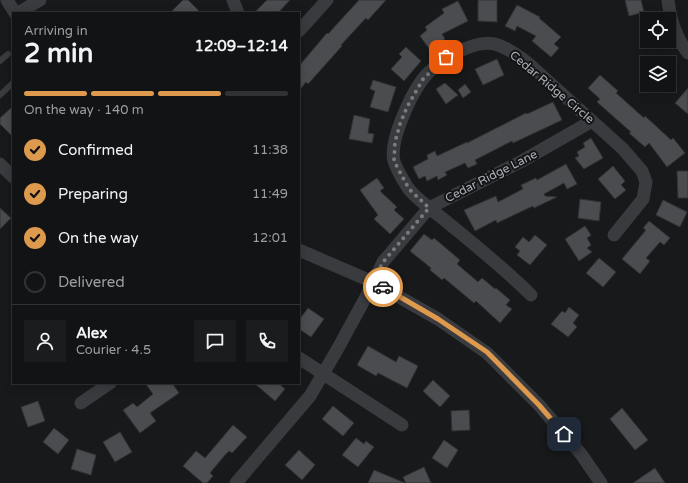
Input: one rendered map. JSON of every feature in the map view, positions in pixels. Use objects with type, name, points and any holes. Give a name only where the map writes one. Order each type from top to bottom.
[{"type":"street","points":[[7,0],[14,12]]},
{"type":"street","points":[[20,12],[40,0]]},
{"type":"street","points":[[233,0],[238,12]]},
{"type":"street","points":[[300,30],[327,0]]},
{"type":"street","points":[[668,0],[670,17],[684,48],[688,53]]},
{"type":"street","name":"Cedar Ridge Circle","points":[[532,295],[509,274],[429,208],[409,189],[394,161],[395,142],[402,118],[423,79],[446,57],[473,45],[494,44],[513,52],[529,64],[623,149],[642,171],[646,182],[643,199],[614,235]]},
{"type":"street","name":"Cedar Ridge Lane","points":[[236,483],[310,396],[338,350],[383,262],[429,208],[522,161],[592,121]]},
{"type":"street","points":[[0,164],[12,176]]},
{"type":"street","points":[[300,250],[373,282],[438,319],[487,352],[553,421],[581,454],[600,483]]},
{"type":"street","points":[[300,359],[402,425]]},
{"type":"street","points":[[81,403],[109,384]]},
{"type":"lane","points":[[0,61],[8,54]]},
{"type":"lane","points":[[0,95],[12,84]]},
{"type":"building","points":[[183,0],[188,0],[200,12],[171,12]]},
{"type":"building","points":[[267,0],[290,0],[279,12],[255,12]]},
{"type":"building","points":[[359,0],[386,0],[368,20],[366,18],[308,84],[306,82],[300,90],[300,65],[327,33],[328,34]]},
{"type":"building","points":[[478,0],[497,0],[497,22],[478,21]]},
{"type":"building","points":[[625,0],[641,0],[644,12],[629,16]]},
{"type":"building","points":[[458,1],[468,21],[442,34],[445,39],[430,50],[420,36],[427,30],[425,27],[444,13],[442,9]]},
{"type":"building","points":[[517,5],[540,17],[539,18],[561,37],[554,44],[559,48],[551,57],[532,41],[536,36],[517,26],[515,31],[505,26]]},
{"type":"building","points":[[406,47],[421,61],[404,81],[391,69],[402,57],[399,54]]},
{"type":"building","points":[[497,59],[504,75],[483,85],[475,69]]},
{"type":"building","points":[[600,75],[618,91],[616,93],[644,118],[645,116],[671,140],[673,138],[685,153],[667,167],[649,143],[645,147],[629,133],[631,132],[597,102],[600,99],[588,88]]},
{"type":"building","points":[[373,80],[396,87],[388,112],[370,107],[375,91],[370,89]]},
{"type":"building","points":[[445,83],[458,95],[446,104],[436,89]]},
{"type":"building","points":[[465,84],[471,92],[463,98],[458,90]]},
{"type":"building","points":[[688,88],[688,114],[675,103]]},
{"type":"building","points":[[553,102],[562,120],[513,143],[512,141],[475,160],[477,164],[468,168],[465,163],[445,172],[447,175],[438,180],[437,176],[427,181],[425,176],[419,179],[413,167],[428,159],[427,155],[435,151],[437,156],[467,143],[526,113],[527,114]]},
{"type":"building","points":[[12,107],[12,136],[0,124],[0,118]]},
{"type":"building","points":[[354,115],[370,119],[368,133],[374,134],[372,143],[349,139]]},
{"type":"building","points":[[591,138],[603,158],[584,169],[575,158],[579,156],[577,152],[585,147],[583,143]]},
{"type":"building","points":[[566,164],[577,184],[567,189],[564,183],[544,194],[545,196],[557,197],[534,208],[533,206],[497,223],[496,220],[475,231],[464,210],[496,196],[498,202],[523,189],[521,185],[536,178],[537,180]]},
{"type":"building","points":[[613,166],[625,181],[621,185],[626,190],[615,199],[598,179]]},
{"type":"building","points":[[677,171],[688,171],[688,198],[678,198]]},
{"type":"building","points":[[377,178],[384,188],[380,191],[397,207],[394,210],[404,219],[390,234],[374,219],[378,215],[360,190]]},
{"type":"building","points":[[580,199],[601,202],[599,221],[578,218]]},
{"type":"building","points":[[663,200],[687,212],[680,227],[656,215]]},
{"type":"building","points":[[0,208],[11,218],[0,229]]},
{"type":"building","points":[[649,221],[670,238],[664,245],[660,242],[646,258],[650,261],[640,274],[622,259],[646,230],[643,228]]},
{"type":"building","points":[[585,226],[591,235],[587,238],[591,245],[587,248],[592,252],[579,261],[565,239]]},
{"type":"building","points":[[424,234],[432,240],[434,238],[460,260],[457,264],[478,282],[482,278],[510,300],[506,305],[512,309],[500,323],[476,301],[474,303],[444,278],[442,280],[430,270],[431,268],[410,251]]},
{"type":"building","points":[[535,235],[547,245],[530,265],[517,255],[520,251],[515,247],[523,237],[529,242]]},
{"type":"building","points":[[599,258],[616,272],[603,287],[586,273]]},
{"type":"building","points":[[569,307],[579,315],[573,323],[577,327],[568,337],[551,324],[562,311],[565,313]]},
{"type":"building","points":[[308,308],[324,319],[311,337],[300,330],[300,319]]},
{"type":"building","points":[[368,346],[396,362],[399,356],[418,366],[407,388],[378,373],[376,376],[357,365]]},
{"type":"building","points":[[433,380],[450,396],[440,407],[423,391]]},
{"type":"building","points":[[146,384],[173,384],[179,393],[150,413],[156,421],[140,433],[123,410],[133,403],[137,407],[153,394]]},
{"type":"building","points":[[255,384],[279,384],[285,389],[275,401]]},
{"type":"building","points":[[38,401],[45,421],[28,427],[21,407]]},
{"type":"building","points":[[333,406],[354,423],[343,436],[322,419]]},
{"type":"building","points":[[622,408],[648,440],[635,450],[610,419]]},
{"type":"building","points":[[469,410],[470,430],[452,431],[451,411]]},
{"type":"building","points":[[233,425],[247,437],[232,453],[229,451],[225,455],[210,473],[213,476],[207,483],[203,483],[183,466],[196,451],[205,458]]},
{"type":"building","points":[[54,428],[69,440],[58,454],[43,442]]},
{"type":"building","points":[[120,432],[132,452],[115,462],[103,442]]},
{"type":"building","points":[[356,438],[364,444],[366,441],[374,447],[358,467],[342,455]]},
{"type":"building","points":[[444,440],[458,450],[447,468],[432,458]]},
{"type":"building","points":[[77,449],[96,455],[91,475],[71,469]]},
{"type":"building","points":[[299,450],[315,465],[302,480],[285,465]]},
{"type":"building","points":[[424,467],[431,483],[406,483],[403,477]]},
{"type":"building","points":[[655,468],[665,483],[633,483]]},
{"type":"building","points":[[374,470],[405,483],[368,483]]},
{"type":"way so far","points":[[383,287],[373,282],[383,262],[429,208],[409,189],[394,161],[397,133],[407,107],[423,79],[446,57]]},
{"type":"route","points":[[383,287],[438,319],[487,352],[539,405],[564,434]]}]
